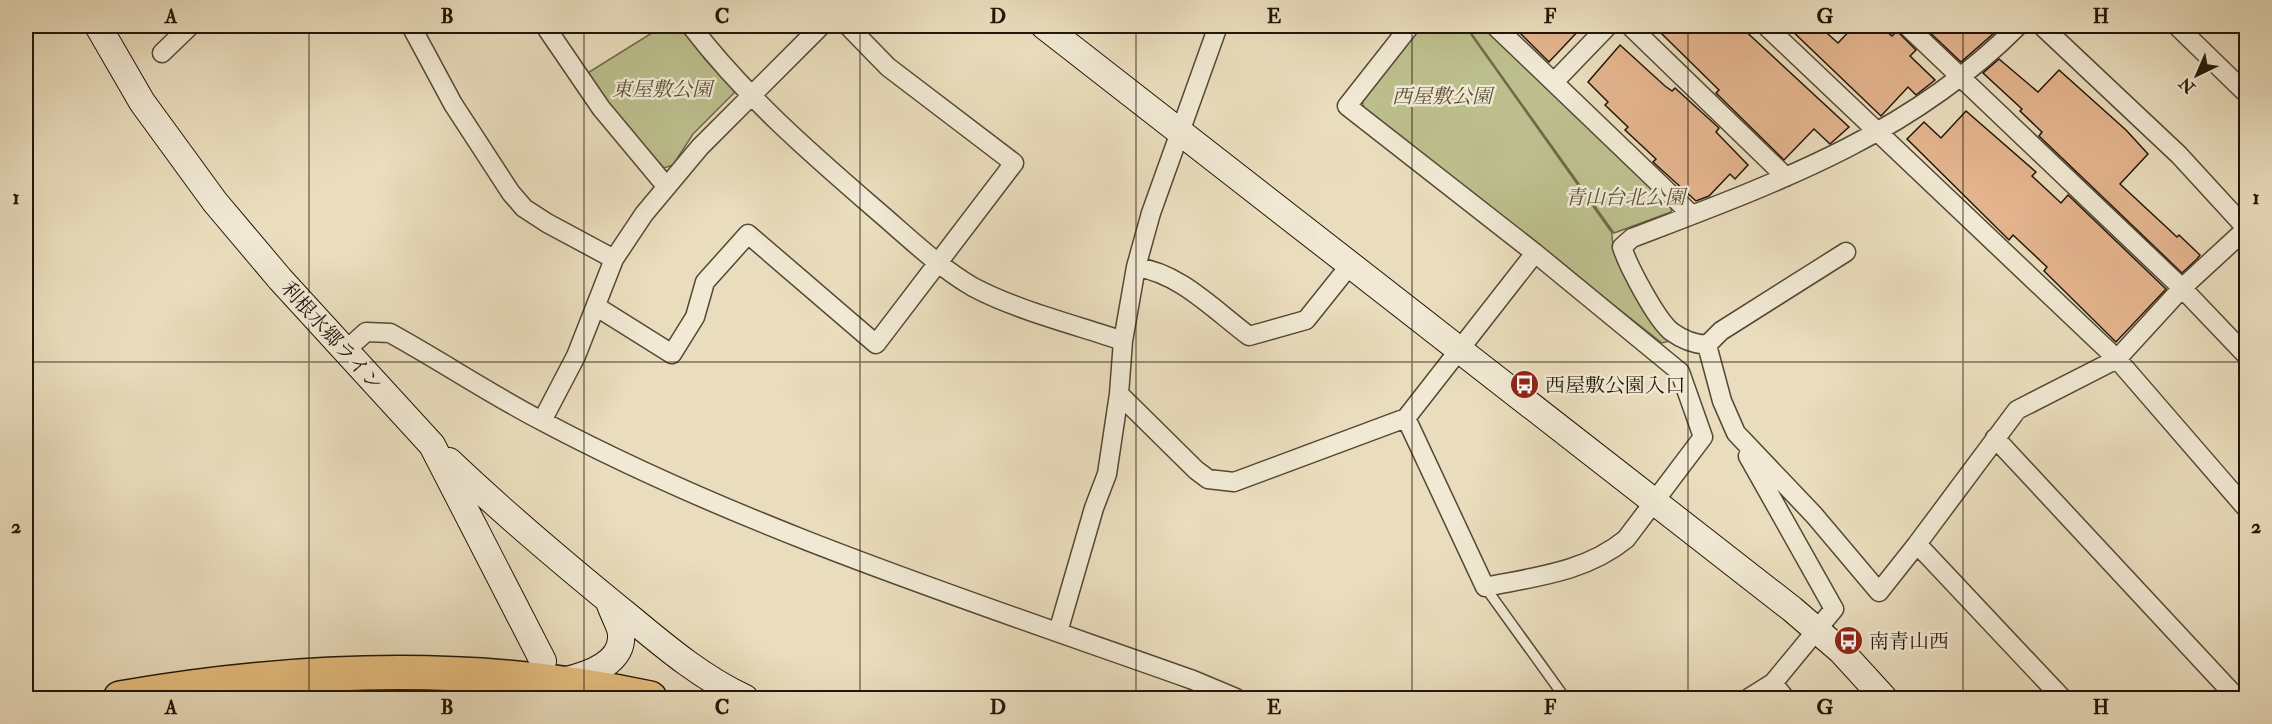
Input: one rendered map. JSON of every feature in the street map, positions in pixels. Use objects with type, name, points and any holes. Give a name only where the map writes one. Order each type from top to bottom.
[{"type":"highway","points":[[120,699],[230,681],[267,678],[388,674],[489,677],[551,671],[650,699]]},
{"type":"main road","name":"利根水郷ライン","points":[[98,26],[168,140],[215,202],[345,351],[432,445],[551,671]]},
{"type":"main road","points":[[1044,26],[1817,629],[1884,699]]},
{"type":"main road","points":[[432,445],[498,508],[609,602],[699,673],[746,699]]},
{"type":"main road","points":[[551,671],[596,670],[604,666],[618,648],[620,630],[609,602]]},
{"type":"street","points":[[162,53],[190,26]]},
{"type":"street","points":[[411,26],[453,104],[511,193],[532,213],[614,260]]},
{"type":"street","points":[[545,26],[601,108],[666,186]]},
{"type":"street","points":[[691,26],[750,95],[786,131],[939,264],[974,287],[998,298],[1123,341]]},
{"type":"street","points":[[542,421],[564,382],[597,307],[614,260],[666,186],[750,95],[821,26]]},
{"type":"street","points":[[597,307],[672,354],[695,317],[705,282],[748,234],[876,344],[1014,163],[888,67],[848,26]]},
{"type":"street","points":[[1058,632],[1094,508],[1107,474],[1119,394],[1123,341],[1136,267],[1151,213],[1218,26]]},
{"type":"street","points":[[1406,418],[1485,587],[1572,569],[1611,551],[1626,538],[1703,437],[1680,372],[1535,253],[1347,106],[1410,26]]},
{"type":"street","points":[[1495,26],[1692,215]]},
{"type":"street","points":[[1554,82],[1608,26]]},
{"type":"street","points":[[1630,26],[1786,177]]},
{"type":"street","points":[[1766,26],[2117,359],[2247,508]]},
{"type":"street","points":[[1907,26],[2182,288],[2247,355]]},
{"type":"street","points":[[1846,252],[1721,331],[1707,345],[1694,344],[1670,331],[1629,267],[1622,247],[1632,238],[1786,177],[1878,133],[1912,113],[1962,78],[2018,26]]},
{"type":"street","points":[[1736,433],[1814,515],[1879,592],[2017,410],[2117,359],[2182,288],[2247,228],[2179,155],[2042,26]]},
{"type":"street","points":[[2177,26],[2247,93]]},
{"type":"street","points":[[1119,394],[1196,470],[1208,479],[1234,482],[1406,418],[1535,253]]},
{"type":"street","points":[[1136,267],[1157,270],[1176,280],[1249,336],[1306,320],[1350,265]]},
{"type":"street","points":[[345,351],[366,332],[390,333],[542,421],[665,479],[905,577],[1236,699]]},
{"type":"street","points":[[1707,345],[1722,401],[1736,433],[1834,609],[1773,683],[1749,699]]},
{"type":"street","points":[[1995,438],[2237,699]]},
{"type":"street","points":[[1917,543],[2062,699]]},
{"type":"street","points":[[1773,683],[1785,699]]},
{"type":"lane","points":[[1485,587],[1565,699]]},
{"type":"green space","name":"東屋敷公園","points":[[663,26],[683,26],[705,59],[735,92],[693,134],[673,165],[664,168],[623,124],[586,74]]},
{"type":"green space","name":"西屋敷公園","points":[[1420,26],[1465,26],[1612,233],[1613,247],[1618,261],[1633,290],[1670,341],[1662,343],[1364,109],[1362,100]]},
{"type":"green space","name":"青山台北公園","points":[[1466,26],[1482,26],[1673,203],[1671,212],[1614,233]]},
{"type":"building","points":[[1513,26],[1583,26],[1549,62]]},
{"type":"building","points":[[1670,26],[1740,26],[1849,127],[1830,144],[1814,129],[1784,160],[1716,93],[1719,90],[1662,34]]},
{"type":"building","points":[[1787,26],[1819,26],[1838,43],[1854,26],[1880,26],[1892,36],[1897,31],[1916,50],[1910,56],[1935,80],[1916,95],[1908,87],[1881,116]]},
{"type":"building","points":[[1923,26],[2002,26],[1961,62]]},
{"type":"building","points":[[1620,45],[1665,86],[1672,91],[1675,88],[1719,128],[1716,132],[1748,165],[1735,179],[1730,174],[1709,196],[1696,201],[1653,162],[1656,159],[1625,130],[1628,127],[1605,105],[1608,102],[1588,82]]},
{"type":"building","points":[[1999,59],[2038,92],[2059,70],[2126,130],[2148,154],[2120,184],[2177,237],[2179,235],[2200,255],[2182,273],[2039,136],[2042,132],[2020,111],[2022,109],[1983,73]]},
{"type":"building","points":[[1966,111],[2036,172],[2032,176],[2061,203],[2068,195],[2166,289],[2116,342],[2044,271],[2047,267],[2013,235],[2009,240],[1907,139],[1924,122],[1941,138]]},
{"type":"place","name":"西屋敷公園入口","points":[[1524,385]]},
{"type":"place","name":"南青山西","points":[[1848,641]]}]
